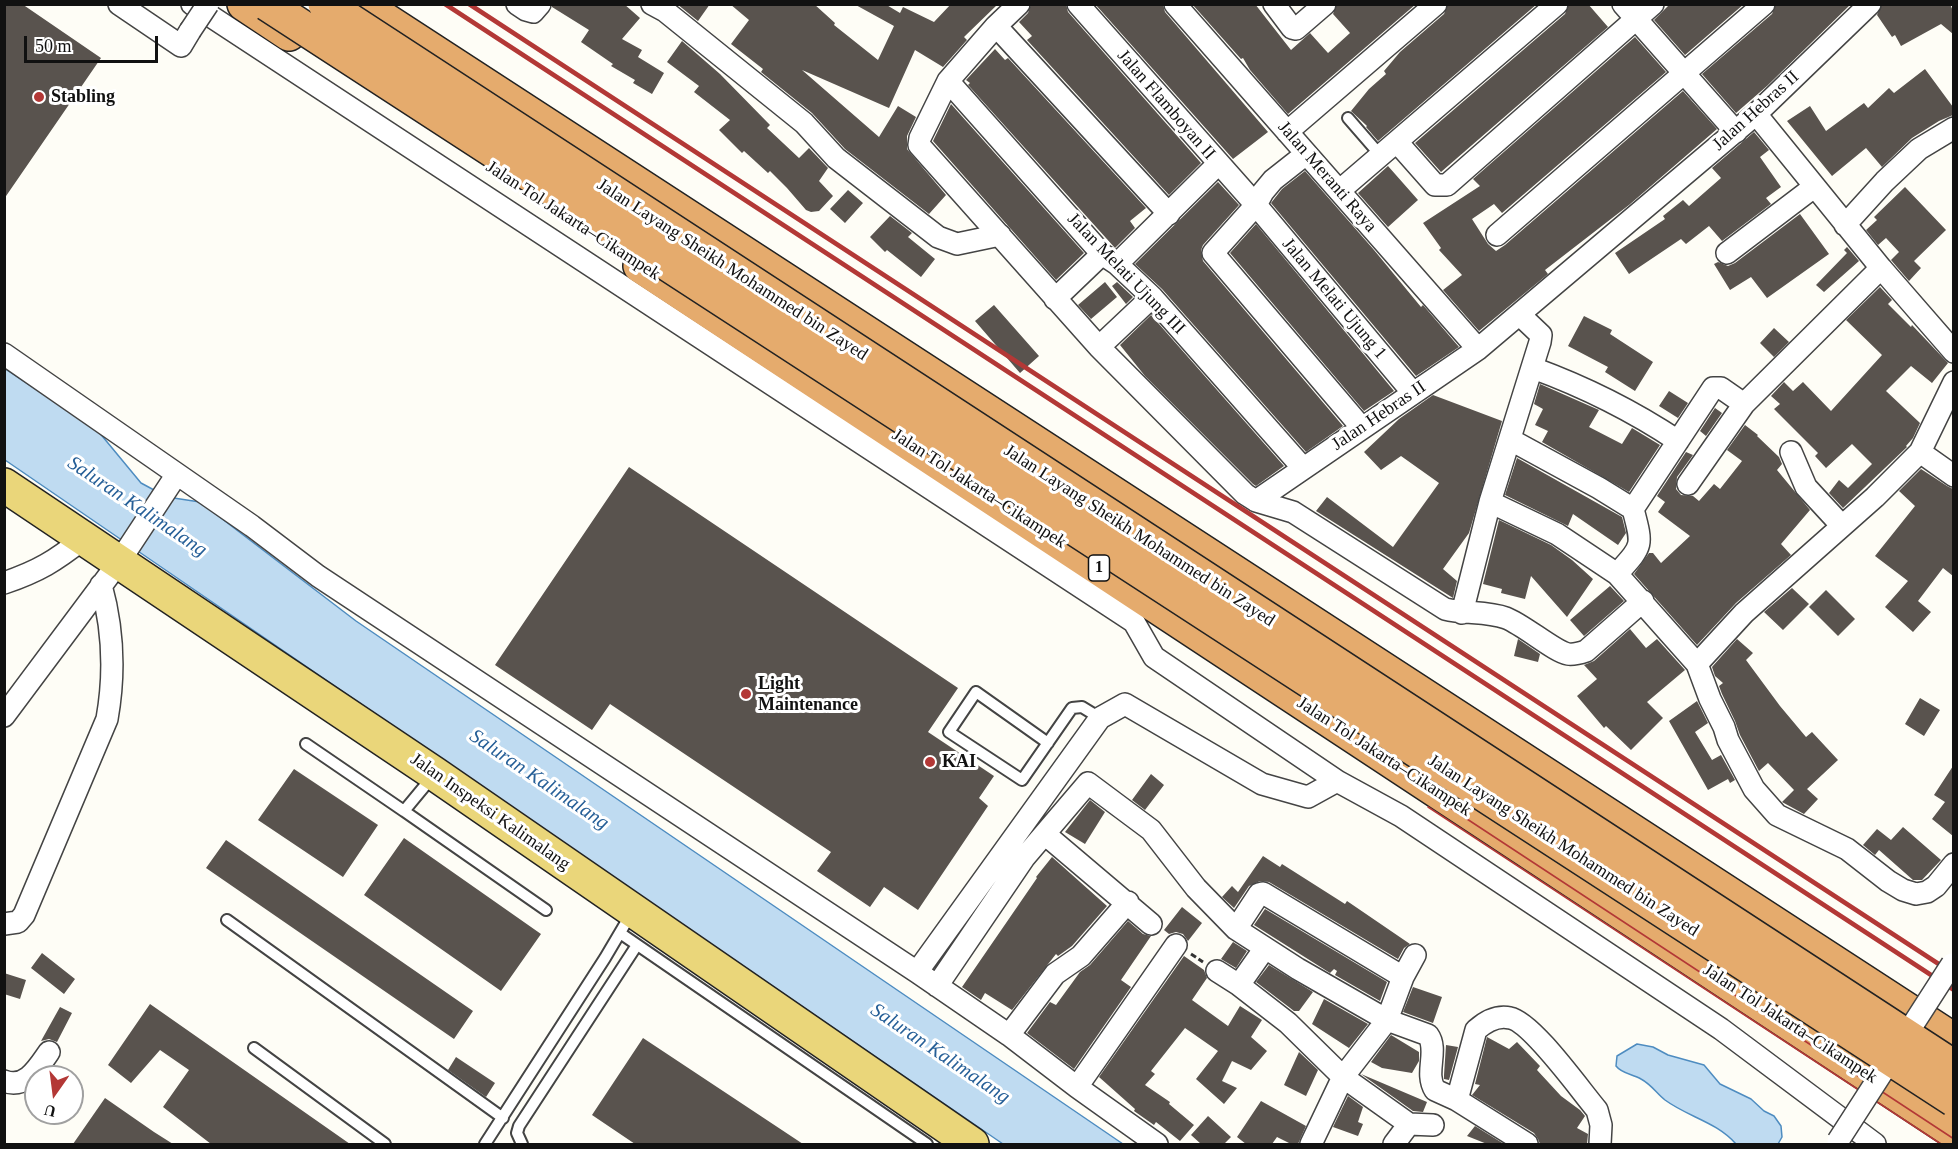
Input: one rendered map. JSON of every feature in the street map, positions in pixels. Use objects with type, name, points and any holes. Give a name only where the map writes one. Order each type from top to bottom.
[{"type":"highway","name":"Jalan Tol Jakarta–Cikampek","points":[[244,4],[1953,1132]]},
{"type":"highway","name":"Jalan Layang Sheikh Mohammed bin Zayed","points":[[267,4],[1953,1100]]},
{"type":"highway","name":"Jalan Layang Sheikh Mohammed bin Zayed","points":[[325,4],[1953,1067]]},
{"type":"highway","points":[[361,4],[1953,1040]]},
{"type":"main road","name":"Jalan Inspeksi Kalimalang","points":[[4,485],[82,539],[115,566],[435,774],[626,922],[904,1114],[972,1144]]},
{"type":"street","points":[[119,4],[181,46],[208,4]]},
{"type":"street","points":[[192,4],[1134,622],[1154,657],[1337,781],[1401,816],[1720,1029],[1875,1144]]},
{"type":"street","points":[[517,4],[533,12],[540,4]]},
{"type":"street","points":[[652,4],[665,11],[804,123],[836,158],[938,237],[957,244],[1000,234]]},
{"type":"street","points":[[1019,4],[996,26],[948,81],[919,143],[920,147],[1099,347],[1245,494],[1256,501],[1293,512],[1445,609],[1505,618],[1524,626],[1565,654],[1586,651],[1643,601]]},
{"type":"street","name":"Jalan Flamboyan II","points":[[1078,4],[1218,165],[1256,205]]},
{"type":"street","name":"Jalan Meranti Raya","points":[[1175,4],[1479,349]]},
{"type":"street","points":[[1274,4],[1292,28],[1296,29],[1325,4]]},
{"type":"street","points":[[1287,132],[1436,4]]},
{"type":"street","points":[[1339,191],[1557,4]]},
{"type":"street","points":[[1397,142],[1435,185],[1448,185],[1629,11],[1653,4]]},
{"type":"street","points":[[1497,235],[1764,4]]},
{"type":"street","name":"Jalan Hebras II","points":[[1256,501],[1479,349],[1736,132],[1870,4]]},
{"type":"street","points":[[1629,11],[1736,132]]},
{"type":"street","points":[[996,26],[1169,214]]},
{"type":"street","name":"Jalan Melati Ujung III","points":[[948,81],[1109,259],[1152,297],[1303,468]]},
{"type":"street","points":[[1756,114],[1881,268],[1950,342]]},
{"type":"street","points":[[1845,225],[1919,149],[1953,128]]},
{"type":"street","points":[[1306,154],[1273,180],[1256,205],[1213,253],[1362,428]]},
{"type":"street","points":[[1055,299],[1169,214],[1218,165]]},
{"type":"street","points":[[1727,253],[1814,187]]},
{"type":"street","name":"Jalan Melati Ujung 1","points":[[1256,205],[1413,393]]},
{"type":"street","points":[[1688,484],[1744,404],[1881,268]]},
{"type":"street","points":[[1099,347],[1152,297]]},
{"type":"street","points":[[1462,613],[1490,502],[1533,368],[1541,335],[1520,315]]},
{"type":"street","points":[[4,354],[172,480],[252,526],[334,587],[917,972],[1009,1035],[1077,1088],[1157,1144]]},
{"type":"street","points":[[1533,368],[1573,383],[1649,422],[1678,441]]},
{"type":"street","points":[[1697,664],[1744,613],[1875,497],[1920,452],[1953,382]]},
{"type":"street","points":[[1633,509],[1713,388],[1721,388],[1744,404]]},
{"type":"street","points":[[1511,440],[1633,509],[1641,538],[1640,546],[1617,574]]},
{"type":"street","points":[[1791,452],[1806,487],[1842,526]]},
{"type":"street","points":[[1920,452],[1953,476]]},
{"type":"street","points":[[4,716],[115,566],[172,480]]},
{"type":"street","points":[[1490,502],[1557,534],[1617,574],[1643,601],[1661,625],[1697,664],[1728,740],[1754,789],[1777,815],[1847,849],[1888,881],[1903,890],[1916,894],[1927,892],[1936,886],[1953,864]]},
{"type":"street","points":[[4,583],[28,575],[54,561],[82,539]]},
{"type":"street","points":[[4,924],[18,922],[24,915],[107,718],[111,699],[111,639],[106,605],[115,566]]},
{"type":"street","points":[[917,972],[1100,718],[1125,704],[1262,784],[1308,797],[1337,781]]},
{"type":"street","points":[[937,986],[1024,858],[1046,835],[1088,783],[1151,830],[1196,888],[1236,929],[1387,1020],[1428,1035],[1432,1040],[1430,1078],[1448,1096],[1527,1144]]},
{"type":"street","points":[[1046,835],[1128,902],[1151,924]]},
{"type":"street","points":[[1236,929],[1259,894],[1263,893],[1403,977]]},
{"type":"street","points":[[1009,1035],[1055,974],[1081,956],[1128,902]]},
{"type":"street","points":[[1077,1088],[1176,945]]},
{"type":"street","points":[[1239,985],[1265,948]]},
{"type":"street","points":[[1311,1144],[1343,1077],[1387,1020],[1414,955]]},
{"type":"street","points":[[1836,1143],[1953,963]]},
{"type":"street","points":[[1217,971],[1288,1023],[1343,1077],[1409,1124],[1433,1125]]},
{"type":"street","points":[[1448,1096],[1476,1030],[1483,1023],[1494,1019],[1511,1018],[1530,1029],[1596,1110],[1602,1125],[1600,1144]]},
{"type":"street","points":[[4,1081],[9,1083],[26,1081],[49,1052]]},
{"type":"street","points":[[1394,1144],[1409,1124]]},
{"type":"lane","points":[[1348,118],[1381,156]]},
{"type":"lane","points":[[1048,742],[976,692],[949,732],[1022,780],[1072,708],[1082,707],[1100,718]]},
{"type":"lane","points":[[306,744],[546,910]]},
{"type":"lane","points":[[404,811],[435,774]]},
{"type":"lane","points":[[227,920],[503,1118]]},
{"type":"lane","points":[[626,922],[637,945],[904,1114],[927,1144]]},
{"type":"lane","points":[[485,1144],[626,922]]},
{"type":"lane","points":[[522,1144],[517,1133],[519,1126],[637,945]]},
{"type":"lane","points":[[254,1048],[386,1144]]},
{"type":"water","name":"Saluran Kalimalang","points":[[4,368],[98,431],[141,483],[167,497],[200,502],[356,621],[1123,1144],[1003,1144],[5,460]]},
{"type":"water","points":[[1637,1044],[1653,1047],[1668,1055],[1704,1065],[1720,1084],[1751,1099],[1764,1111],[1774,1116],[1781,1126],[1782,1137],[1778,1144],[1736,1144],[1720,1130],[1665,1100],[1645,1081],[1621,1071],[1616,1066],[1617,1056]]},
{"type":"building","name":"Stabling","points":[[4,4],[22,4],[101,58],[4,199]]},
{"type":"building","points":[[552,4],[624,4],[640,18],[622,39],[642,50],[638,57],[664,73],[652,94],[633,83],[635,80],[611,66],[613,64],[581,42],[589,30],[552,7]]},
{"type":"building","points":[[677,4],[710,4],[698,21]]},
{"type":"building","points":[[730,4],[814,4],[835,23],[834,25],[878,60],[894,26],[854,4],[885,4],[900,13],[903,7],[934,22],[951,4],[998,4],[964,37],[967,40],[943,67],[915,50],[889,108],[802,70],[879,137],[898,106],[916,117],[907,136],[907,149],[946,195],[929,214],[845,149],[812,113],[761,72],[763,69],[731,44],[749,20]]},
{"type":"building","points":[[1031,4],[1066,4],[1068,12],[1201,163],[1169,195],[1027,40],[1032,36],[1019,22],[1028,13]]},
{"type":"building","points":[[1095,4],[1163,4],[1165,12],[1268,132],[1233,159]]},
{"type":"building","points":[[1192,4],[1255,4],[1291,50],[1310,33],[1328,53],[1350,33],[1333,14],[1337,4],[1416,4],[1288,114],[1250,70],[1243,58],[1241,59]]},
{"type":"building","points":[[1448,4],[1537,4],[1378,141],[1367,126],[1351,111],[1369,89],[1386,74],[1384,71],[1400,52],[1444,14]]},
{"type":"building","points":[[1569,4],[1588,4],[1608,27],[1441,172],[1415,143],[1565,14]]},
{"type":"building","points":[[1670,4],[1744,4],[1685,55],[1654,20]]},
{"type":"building","points":[[1776,4],[1851,4],[1736,113],[1702,74],[1772,14]]},
{"type":"building","points":[[1882,4],[1950,4],[1953,11],[1953,34],[1941,24],[1901,46],[1895,35],[1892,37],[1877,15]]},
{"type":"building","points":[[1635,37],[1666,72],[1502,213],[1494,204],[1472,219],[1488,244],[1496,251],[1505,245],[1683,91],[1717,129],[1629,205],[1545,270],[1548,274],[1479,331],[1443,290],[1462,275],[1439,250],[1441,248],[1423,223],[1480,186],[1473,179]]},
{"type":"building","points":[[682,41],[720,74],[770,125],[767,128],[799,158],[809,148],[828,168],[819,181],[833,196],[819,211],[806,210],[770,171],[768,173],[744,151],[742,153],[719,130],[730,120],[694,92],[699,86],[667,62]]},
{"type":"building","points":[[995,49],[1005,60],[1008,58],[1146,208],[1130,221],[1135,228],[1115,248],[968,85],[970,83],[966,80]]},
{"type":"building","points":[[1925,69],[1953,107],[1953,115],[1912,138],[1882,167],[1866,148],[1832,176],[1787,121],[1810,106],[1826,131],[1864,103],[1868,108],[1889,88],[1894,93]]},
{"type":"building","points":[[951,104],[1084,253],[1056,280],[933,141]]},
{"type":"building","points":[[1754,132],[1769,150],[1760,157],[1781,187],[1766,198],[1771,204],[1722,241],[1709,226],[1686,244],[1681,239],[1629,274],[1615,253],[1665,219],[1663,216],[1683,200],[1689,206],[1721,178],[1712,168]]},
{"type":"building","points":[[1388,166],[1418,200],[1388,227],[1358,193]]},
{"type":"building","points":[[1305,171],[1421,307],[1423,305],[1459,347],[1416,376],[1271,203],[1282,189]]},
{"type":"building","points":[[1218,182],[1239,205],[1203,245],[1201,250],[1203,261],[1343,426],[1306,452],[1162,289],[1135,264]]},
{"type":"building","points":[[1905,187],[1946,230],[1914,261],[1921,268],[1909,281],[1891,260],[1899,252],[1886,238],[1878,245],[1866,230],[1877,220],[1874,217]]},
{"type":"building","points":[[848,190],[863,203],[845,223],[830,209]]},
{"type":"building","points":[[1800,214],[1829,254],[1767,298],[1751,277],[1730,290],[1714,264],[1718,262],[1728,266],[1735,263]]},
{"type":"building","points":[[890,216],[912,233],[908,237],[935,259],[921,277],[887,250],[885,252],[870,237]]},
{"type":"building","points":[[1256,224],[1394,391],[1364,411],[1230,253]]},
{"type":"building","points":[[1847,247],[1859,261],[1824,292],[1816,285],[1847,253],[1844,250]]},
{"type":"building","points":[[1105,282],[1117,297],[1091,319],[1078,305]]},
{"type":"building","points":[[1117,282],[1133,297],[1126,304],[1112,286]]},
{"type":"building","points":[[1880,287],[1892,300],[1888,304],[1911,327],[1912,325],[1948,363],[1932,383],[1911,366],[1886,391],[1920,423],[1907,447],[1843,508],[1829,493],[1839,480],[1848,488],[1872,464],[1852,444],[1826,468],[1815,456],[1818,453],[1774,409],[1780,404],[1771,396],[1784,382],[1793,391],[1803,382],[1831,411],[1882,355],[1846,320]]},
{"type":"building","points":[[994,305],[1039,356],[1020,373],[975,321]]},
{"type":"building","points":[[1151,315],[1284,466],[1256,486],[1145,376],[1120,345]]},
{"type":"building","points":[[1584,316],[1612,330],[1610,334],[1653,362],[1635,391],[1605,372],[1608,367],[1568,346]]},
{"type":"building","points":[[1774,328],[1789,342],[1774,357],[1760,343]]},
{"type":"building","points":[[1540,384],[1599,410],[1589,427],[1622,444],[1632,428],[1660,445],[1629,492],[1542,442],[1548,431],[1535,425],[1543,409],[1534,404]]},
{"type":"building","points":[[1669,391],[1688,403],[1678,418],[1659,406]]},
{"type":"building","points":[[1433,395],[1502,421],[1469,533],[1443,569],[1457,581],[1453,598],[1316,511],[1327,497],[1393,547],[1439,483],[1401,456],[1381,470],[1364,452],[1399,419]]},
{"type":"building","points":[[1715,408],[1722,413],[1706,436],[1700,431]]},
{"type":"building","points":[[1745,425],[1779,457],[1782,464],[1777,470],[1810,510],[1781,544],[1791,555],[1736,603],[1697,645],[1634,574],[1649,553],[1653,553],[1661,563],[1690,536],[1658,512],[1665,502],[1657,496],[1686,452],[1693,455],[1677,477],[1676,489],[1681,495],[1693,496],[1699,501],[1714,484],[1720,489],[1742,461],[1727,450]]},
{"type":"building","points":[[1517,458],[1622,517],[1626,533],[1618,545],[1573,514],[1568,526],[1505,495]]},
{"type":"building","name":"Light Maintenance","points":[[629,467],[958,688],[928,732],[994,776],[979,798],[988,806],[918,910],[884,887],[870,907],[817,871],[831,852],[610,704],[592,730],[495,665]]},
{"type":"building","points":[[1921,469],[1953,489],[1953,576],[1943,568],[1918,601],[1931,612],[1913,632],[1885,607],[1908,581],[1875,556],[1915,506],[1899,491]]},
{"type":"building","points":[[1499,520],[1551,545],[1593,579],[1567,617],[1531,576],[1525,599],[1501,593],[1502,589],[1483,584]]},
{"type":"building","points":[[1610,586],[1624,601],[1584,636],[1570,620]]},
{"type":"building","points":[[1792,588],[1809,604],[1783,630],[1764,612]]},
{"type":"building","points":[[1826,590],[1855,619],[1838,636],[1809,607]]},
{"type":"building","points":[[1630,629],[1646,648],[1657,639],[1685,670],[1647,702],[1663,718],[1631,750],[1606,726],[1604,728],[1577,696],[1597,679],[1584,665],[1594,661]]},
{"type":"building","points":[[1518,639],[1540,654],[1538,662],[1514,656]]},
{"type":"building","points":[[1737,639],[1753,653],[1746,660],[1780,706],[1806,737],[1812,732],[1838,760],[1807,789],[1818,799],[1804,814],[1782,802],[1794,790],[1768,763],[1759,771],[1722,694],[1719,686],[1723,683],[1715,676],[1712,667]]},
{"type":"building","points":[[1920,698],[1940,710],[1924,736],[1905,724]]},
{"type":"building","points":[[1697,701],[1708,723],[1695,732],[1712,760],[1721,755],[1735,780],[1730,783],[1728,779],[1708,790],[1669,721]]},
{"type":"building","points":[[1953,766],[1953,836],[1932,819],[1945,802],[1934,795]]},
{"type":"building","points":[[294,769],[378,825],[343,877],[258,820]]},
{"type":"building","points":[[1151,774],[1164,785],[1145,810],[1132,800]]},
{"type":"building","points":[[1090,800],[1105,812],[1085,844],[1065,832]]},
{"type":"building","points":[[1903,827],[1941,860],[1922,880],[1913,880],[1879,850],[1875,855],[1863,845],[1877,829],[1891,840]]},
{"type":"building","points":[[404,838],[541,934],[501,991],[364,895]]},
{"type":"building","points":[[226,840],[473,1011],[454,1039],[206,868]]},
{"type":"building","points":[[1263,856],[1280,867],[1282,864],[1345,904],[1347,901],[1410,944],[1404,948],[1398,959],[1269,882],[1260,881],[1249,886],[1234,908],[1222,897],[1232,886],[1238,892]]},
{"type":"building","points":[[1052,857],[1107,906],[1072,946],[1058,956],[1056,954],[1012,1010],[985,993],[981,1000],[962,987]]},
{"type":"building","points":[[1182,907],[1202,923],[1188,941],[1183,934],[1176,932],[1169,934],[1164,930]]},
{"type":"building","points":[[1265,909],[1387,982],[1380,1001],[1335,975],[1337,971],[1334,969],[1330,973],[1254,925]]},
{"type":"building","points":[[1128,921],[1143,934],[1151,936],[1121,980],[1131,987],[1074,1069],[1027,1033],[1050,1002],[1056,1005],[1080,972],[1090,965]]},
{"type":"building","points":[[1233,942],[1247,951],[1236,968],[1221,959]]},
{"type":"building","points":[[42,953],[75,979],[64,994],[31,968]]},
{"type":"building","points":[[1184,956],[1204,970],[1207,978],[1192,1000],[1228,1026],[1240,1006],[1262,1020],[1251,1037],[1267,1051],[1251,1070],[1232,1061],[1222,1081],[1237,1088],[1224,1104],[1196,1079],[1218,1051],[1185,1028],[1151,1071],[1155,1074],[1145,1085],[1170,1102],[1169,1104],[1194,1125],[1180,1141],[1156,1122],[1154,1125],[1134,1111],[1135,1109],[1099,1077]]},
{"type":"building","points":[[1269,965],[1313,992],[1299,1011],[1294,1011],[1256,982]]},
{"type":"building","points":[[4,973],[26,980],[20,999],[4,994]]},
{"type":"building","points":[[1413,987],[1442,997],[1433,1023],[1403,1012]]},
{"type":"building","points":[[1324,999],[1368,1024],[1349,1048],[1312,1024]]},
{"type":"building","points":[[150,1004],[350,1144],[211,1144],[163,1107],[189,1070],[160,1050],[131,1083],[108,1065]]},
{"type":"building","points":[[60,1007],[72,1013],[57,1042],[49,1039],[41,1041]]},
{"type":"building","points":[[1391,1035],[1419,1052],[1419,1061],[1412,1073],[1382,1068],[1371,1062]]},
{"type":"building","points":[[1487,1037],[1509,1049],[1517,1042],[1540,1066],[1537,1070],[1561,1096],[1585,1116],[1577,1128],[1588,1134],[1587,1144],[1540,1144],[1534,1133],[1472,1095],[1480,1085],[1475,1084]]},
{"type":"building","points":[[643,1038],[803,1144],[635,1144],[592,1115]]},
{"type":"building","points":[[1446,1045],[1458,1047],[1449,1080],[1444,1079]]},
{"type":"building","points":[[1299,1052],[1318,1070],[1306,1096],[1284,1085]]},
{"type":"building","points":[[456,1057],[495,1083],[486,1097],[448,1070]]},
{"type":"building","points":[[1361,1074],[1427,1102],[1423,1112],[1413,1111]]},
{"type":"building","points":[[1348,1096],[1363,1107],[1358,1122],[1363,1124],[1358,1136],[1333,1127]]},
{"type":"building","points":[[105,1098],[154,1132],[173,1144],[73,1144]]},
{"type":"building","points":[[1261,1101],[1306,1126],[1298,1144],[1291,1144],[1277,1137],[1272,1144],[1246,1144],[1237,1137]]},
{"type":"building","points":[[1208,1116],[1231,1137],[1224,1144],[1201,1144],[1191,1135]]},
{"type":"building","points":[[1475,1126],[1504,1144],[1487,1144],[1467,1136]]},
{"type":"tram line","points":[[1432,796],[1954,1139]]},
{"type":"tram line","points":[[1428,807],[1941,1144]]},
{"type":"railway","points":[[445,4],[1954,990]]},
{"type":"railway","points":[[469,4],[1954,974]]},
{"type":"place","name":"Stabling","points":[[39,97]]},
{"type":"place","name":"Light Maintenance","points":[[746,694]]},
{"type":"place","name":"KAI","points":[[930,762]]}]
